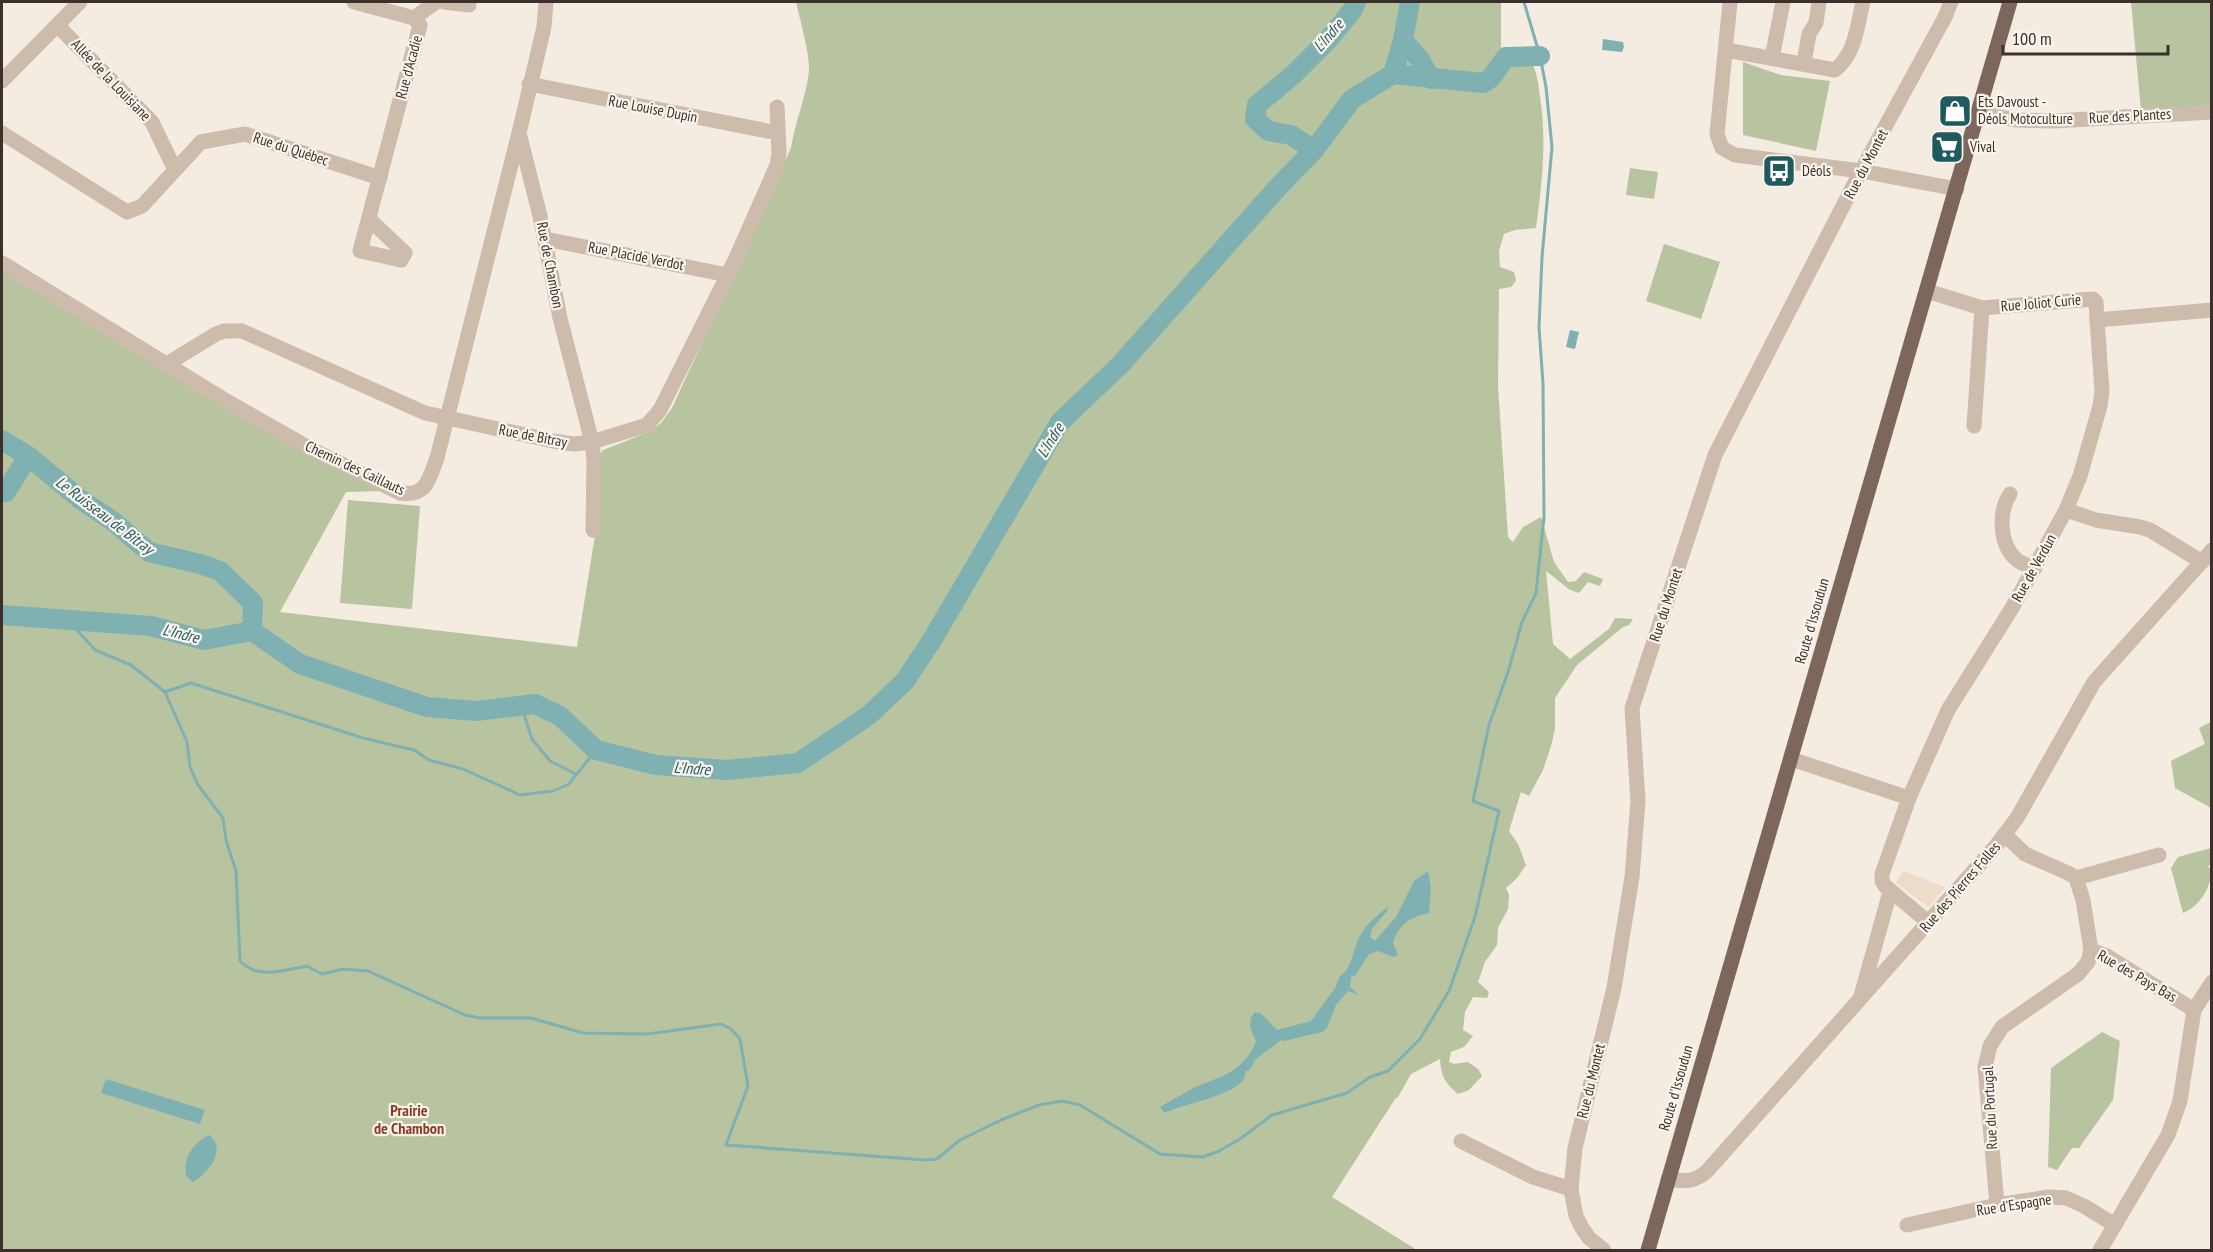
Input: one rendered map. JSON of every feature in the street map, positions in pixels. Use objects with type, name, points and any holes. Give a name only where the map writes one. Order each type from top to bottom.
[{"type":"main road","name":"Route d'Issoudun","points":[[1648,1251],[2010,2]]},
{"type":"street","points":[[2,81],[80,2]]},
{"type":"street","name":"Rue d'Acadie","points":[[354,2],[414,18],[420,25],[380,178]]},
{"type":"street","points":[[414,18],[436,2]]},
{"type":"street","points":[[444,2],[469,5],[469,2]]},
{"type":"street","name":"Rue de Chambon","points":[[546,2],[544,27],[519,133],[545,239],[560,318],[592,442],[593,530]]},
{"type":"street","points":[[1730,2],[1717,134],[1722,147],[1735,154],[1861,171],[1957,189]]},
{"type":"street","points":[[1772,58],[1783,2]]},
{"type":"street","points":[[1804,63],[1809,34],[1816,23],[1819,2]]},
{"type":"street","points":[[1726,50],[1835,70],[1845,62],[1854,43],[1863,2]]},
{"type":"street","name":"Rue du Montet","points":[[1604,1251],[1589,1238],[1582,1228],[1576,1216],[1571,1189],[1575,1148],[1614,988],[1632,877],[1638,801],[1632,708],[1715,455],[1951,2]]},
{"type":"street","name":"Allée de la Louisiane","points":[[57,25],[152,122],[175,170]]},
{"type":"street","name":"Rue Louise Dupin","points":[[529,84],[778,133]]},
{"type":"street","name":"Rue de Bitray","points":[[166,364],[224,331],[242,331],[425,413],[447,419],[574,444],[592,442],[647,424],[656,417],[728,275],[777,165],[779,153],[777,107]]},
{"type":"street","name":"Rue des Plantes","points":[[1978,112],[2015,120],[2054,121],[2211,112]]},
{"type":"street","name":"Rue du Québec","points":[[2,133],[126,212],[142,206],[201,142],[245,134],[380,178]]},
{"type":"street","name":"Chemin des Caillauts","points":[[2,263],[166,364],[311,449],[400,492],[410,494],[419,492],[426,486],[447,419],[519,133]]},
{"type":"street","points":[[369,219],[380,178]]},
{"type":"street","name":"Rue Placide Verdot","points":[[545,239],[728,275]]},
{"type":"street","name":"Rue Joliot Curie","points":[[1927,291],[1982,308],[2093,299],[2096,302],[2097,320],[2211,310]]},
{"type":"street","points":[[1974,426],[1982,308]]},
{"type":"street","name":"Rue de Verdun","points":[[1860,1000],[1890,891],[1882,883],[1881,876],[1909,798],[1948,710],[2012,608],[2066,510],[2080,476],[2100,406],[2102,377],[2097,320]]},
{"type":"street","points":[[2010,494],[2002,510],[2005,542],[2018,561],[2034,568]]},
{"type":"street","points":[[2066,510],[2096,520],[2150,531],[2208,557]]},
{"type":"street","name":"Rue des Pierres Folles","points":[[1668,1179],[1691,1181],[1702,1176],[2005,836],[2094,682],[2208,557]]},
{"type":"street","points":[[1791,759],[1909,798]]},
{"type":"street","points":[[2005,836],[2025,854],[2076,878],[2159,855]]},
{"type":"street","name":"Rue des Pays Bas","points":[[2076,878],[2083,900],[2091,950],[2106,956],[2194,1010]]},
{"type":"street","points":[[1890,891],[1928,922]]},
{"type":"street","name":"Rue du Portugal","points":[[1997,1205],[1985,1067],[1990,1046],[2002,1027],[2078,974],[2088,962],[2091,950]]},
{"type":"street","points":[[2100,1251],[2168,1135],[2180,1101],[2194,1010],[2211,982]]},
{"type":"street","points":[[1461,1141],[1533,1177],[1571,1189]]},
{"type":"street","name":"Rue d'Espagne","points":[[1907,1225],[1997,1205],[2049,1197],[2066,1198],[2115,1225]]},
{"type":"green space","points":[[796,2],[1501,2],[1501,68],[1508,62],[1531,62],[1533,66],[1538,83],[1543,130],[1542,179],[1536,228],[1515,230],[1504,234],[1499,251],[1500,267],[1514,272],[1516,281],[1511,287],[1499,289],[1498,386],[1508,537],[1513,542],[1523,527],[1541,517],[1554,562],[1568,582],[1576,581],[1584,572],[1603,579],[1600,586],[1588,582],[1579,593],[1570,590],[1546,571],[1553,644],[1570,659],[1609,629],[1615,618],[1633,619],[1629,625],[1623,627],[1577,665],[1555,698],[1555,729],[1543,770],[1529,796],[1521,792],[1509,831],[1518,844],[1526,865],[1506,888],[1509,895],[1508,909],[1498,928],[1497,945],[1485,962],[1478,982],[1489,992],[1487,998],[1473,997],[1465,1012],[1463,1030],[1473,1036],[1464,1047],[1451,1052],[1449,1062],[1454,1064],[1468,1062],[1478,1069],[1482,1076],[1469,1090],[1458,1094],[1444,1079],[1440,1059],[1411,1074],[1332,1197],[1417,1250],[2,1250],[2,268],[386,491],[346,492],[280,612],[577,647],[597,523],[596,460],[603,450],[649,432],[661,423],[672,408],[791,148],[809,71]]},
{"type":"green space","points":[[2131,2],[2211,2],[2211,105],[2141,111]]},
{"type":"green space","points":[[1743,62],[1781,75],[1830,81],[1816,151],[1743,135]]},
{"type":"green space","points":[[1630,168],[1658,172],[1654,199],[1626,195]]},
{"type":"green space","points":[[1664,244],[1720,262],[1701,319],[1646,301]]},
{"type":"green space","points":[[348,500],[420,506],[412,609],[340,603]]},
{"type":"green space","points":[[2211,722],[2211,808],[2175,788],[2171,761],[2205,744],[2199,728]]},
{"type":"green space","points":[[2211,848],[2211,863],[2208,867],[2211,869],[2211,876],[2207,889],[2195,906],[2183,913],[2171,868],[2178,857]]},
{"type":"green space","points":[[2102,1032],[2120,1041],[2113,1100],[2079,1148],[2072,1148],[2057,1170],[2048,1167],[2051,1068]]},
{"type":"shaded area","points":[[1903,871],[1945,887],[1929,907],[1896,883]]},
{"type":"water","points":[[1603,39],[1623,42],[1622,52],[1602,50]]},
{"type":"water","points":[[1570,330],[1579,332],[1575,349],[1566,347]]},
{"type":"water","points":[[1428,871],[1431,887],[1429,913],[1416,916],[1398,931],[1393,943],[1398,955],[1393,957],[1378,951],[1369,954],[1355,976],[1351,977],[1350,987],[1359,995],[1348,991],[1336,1005],[1327,1028],[1322,1032],[1281,1040],[1255,1060],[1250,1070],[1246,1071],[1244,1079],[1229,1091],[1164,1113],[1160,1107],[1193,1088],[1225,1075],[1245,1060],[1256,1042],[1250,1027],[1251,1017],[1255,1012],[1262,1014],[1277,1030],[1311,1021],[1335,988],[1340,976],[1348,968],[1358,939],[1367,926],[1388,907],[1372,929],[1370,937],[1375,941],[1396,917],[1414,881]]},
{"type":"water","points":[[106,1079],[205,1110],[200,1124],[101,1093]]},
{"type":"water","points":[[209,1135],[217,1147],[214,1160],[210,1167],[193,1182],[186,1176],[186,1162],[190,1151]]},
{"type":"waterway","name":"L'Indre","points":[[1314,150],[1291,135],[1268,131],[1255,119],[1257,105],[1294,74],[1327,41],[1352,11],[1356,2]]},
{"type":"waterway","name":"L'Indre","points":[[2,615],[151,626],[204,640],[252,631],[300,664],[427,707],[476,711],[535,704],[560,716],[596,750],[656,765],[727,770],[798,763],[869,715],[905,681],[932,640],[1060,422],[1120,365],[1279,186],[1314,150],[1352,99],[1393,74],[1403,40],[1410,2]]},
{"type":"waterway","points":[[68,620],[95,650],[131,665],[165,692],[187,742],[190,767],[198,785],[223,818],[226,840],[236,871],[240,961],[247,967],[272,972],[307,966],[322,974],[343,969],[368,971],[465,1015],[480,1018],[531,1018],[583,1033],[647,1034],[721,1024],[731,1029],[740,1039],[748,1086],[726,1145],[937,1159],[960,1140],[1001,1120],[1039,1105],[1062,1101],[1080,1105],[1160,1154],[1203,1157],[1219,1151],[1240,1139],[1272,1115],[1347,1093],[1370,1077],[1388,1071],[1420,1039],[1449,991],[1475,917],[1499,811],[1473,801],[1489,725],[1508,672],[1522,622],[1536,593],[1544,517],[1543,384],[1539,327],[1542,257],[1552,147],[1546,87],[1540,56],[1524,2]]},
{"type":"waterway","points":[[1403,40],[1421,61],[1432,79]]},
{"type":"waterway","points":[[1393,74],[1483,83],[1491,78],[1506,57],[1540,56]]},
{"type":"waterway","name":"Le Ruisseau de Bitray","points":[[2,440],[28,456]]},
{"type":"waterway","name":"Le Ruisseau de Bitray","points":[[2,488],[6,492],[28,456],[149,552],[220,571],[253,603],[252,631]]},
{"type":"waterway","name":"L'Indre","points":[[165,692],[191,683],[363,738],[414,750],[429,760],[463,769],[520,795],[553,791],[569,784],[596,750]]},
{"type":"waterway","name":"L'Indre","points":[[521,705],[532,739],[550,761],[576,774]]},
{"type":"place","name":"Ets Davoust - Déols Motoculture","points":[[1955,111]]},
{"type":"place","name":"Vival","points":[[1947,147]]},
{"type":"place","name":"Déols","points":[[1779,171]]},
{"type":"district","name":"Prairie de Chambon","points":[[409,1119]]}]
